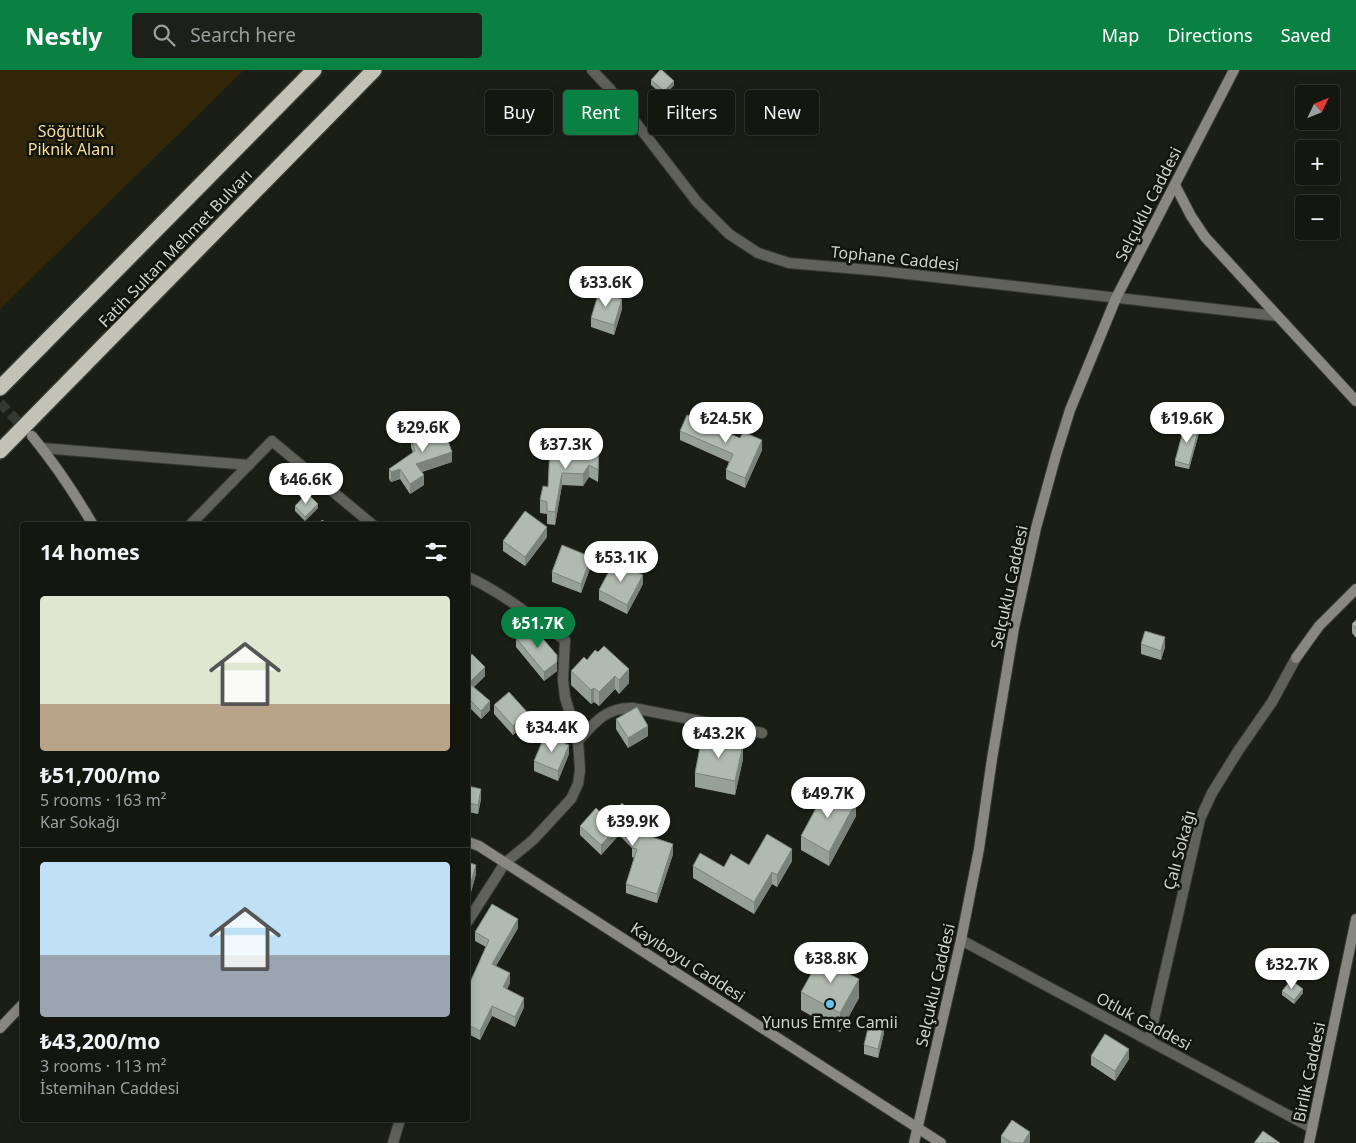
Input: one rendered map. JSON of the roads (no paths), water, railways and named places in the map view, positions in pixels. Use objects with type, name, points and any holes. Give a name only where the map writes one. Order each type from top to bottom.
[{"type":"highway","name":"Fatih Sultan Mehmet Bulvarı","points":[[0,388],[314,70]]},
{"type":"highway","name":"Fatih Sultan Mehmet Bulvarı","points":[[0,451],[374,70]]},
{"type":"street","name":"Tophane Caddesi","points":[[592,70],[610,89],[697,202],[728,234],[758,253],[789,262],[881,270],[1277,316]]},
{"type":"street","name":"Selçuklu Caddesi","points":[[914,1143],[961,940],[979,849],[1014,628],[1036,528],[1056,455],[1070,410],[1116,298],[1234,70]]},
{"type":"street","points":[[1175,185],[1191,216],[1205,237],[1356,401]]},
{"type":"street","points":[[32,436],[53,462],[91,522]]},
{"type":"street","points":[[193,522],[272,441],[369,522]]},
{"type":"street","points":[[42,448],[249,465]]},
{"type":"street","points":[[470,578],[490,588],[565,640],[563,680],[578,741],[580,770],[578,784],[571,798],[533,840],[505,863],[470,918]]},
{"type":"street","name":"Çalı Sokağı","points":[[1148,1041],[1200,819],[1212,793],[1272,702],[1296,658],[1319,626],[1356,589]]},
{"type":"street","points":[[578,741],[596,720],[622,708],[633,708],[762,733]]},
{"type":"street","name":"Kayıboyu Caddesi","points":[[470,843],[479,846],[941,1143]]},
{"type":"street","name":"Birlik Caddesi","points":[[1309,1143],[1356,919]]},
{"type":"street","name":"Otluk Caddesi","points":[[961,940],[1312,1128]]},
{"type":"street","points":[[0,1028],[20,1007]]},
{"type":"street","points":[[393,1143],[399,1122]]},
{"type":"tunnel","points":[[0,403],[27,431]]},
{"type":"place","name":"Yunus Emre Camii","points":[[830,1004]]},
{"type":"park label","name":"Söğütlük Piknik Alanı","points":[[71,140]]}]
